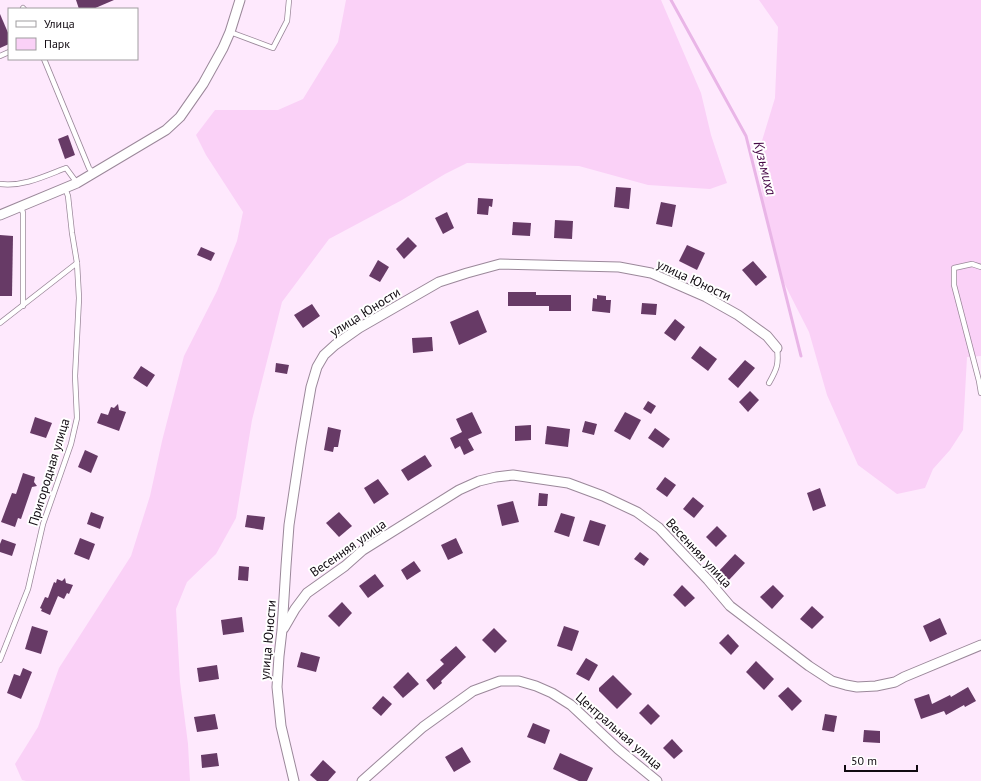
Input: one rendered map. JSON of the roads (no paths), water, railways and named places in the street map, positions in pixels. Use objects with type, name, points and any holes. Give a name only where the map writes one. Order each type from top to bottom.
[{"type":"street","points":[[0,215],[77,183],[166,130],[180,117],[203,84],[230,32],[240,0]]},
{"type":"street","name":"улица Юности","points":[[294,781],[281,726],[277,687],[286,566],[290,525],[311,387],[317,367],[324,355],[334,345],[359,328],[439,282],[500,264],[619,267],[651,273],[706,297],[738,315],[767,336],[777,348]]},
{"type":"street","name":"Весенняя улица","points":[[282,630],[307,593],[345,566],[363,550],[459,490],[478,481],[514,475],[568,483],[603,496],[637,512],[659,528],[708,580],[730,606],[832,681],[857,687],[876,686],[895,682],[981,645]]},
{"type":"street","name":"Центральная улица","points":[[362,781],[423,727],[474,691],[500,681],[519,681],[552,693],[571,705],[618,749],[657,781]]},
{"type":"lane","points":[[230,32],[273,48],[287,21],[289,0]]},
{"type":"lane","points":[[44,60],[89,168],[93,173]]},
{"type":"lane","points":[[0,184],[9,185],[29,181],[66,168],[77,183]]},
{"type":"lane","name":"Пригородная улица","points":[[0,660],[28,589],[43,524],[71,444],[77,418],[75,376],[79,298],[77,263],[68,196],[65,188]]},
{"type":"lane","points":[[21,207],[23,213],[22,306]]},
{"type":"lane","points":[[0,323],[77,263]]},
{"type":"lane","points":[[981,267],[972,264],[954,268],[954,285],[979,380],[981,393]]},
{"type":"lane","points":[[769,383],[779,360],[777,348]]},
{"type":"waterway","name":"Кузьмиха","points":[[671,0],[746,136],[801,356]]}]
